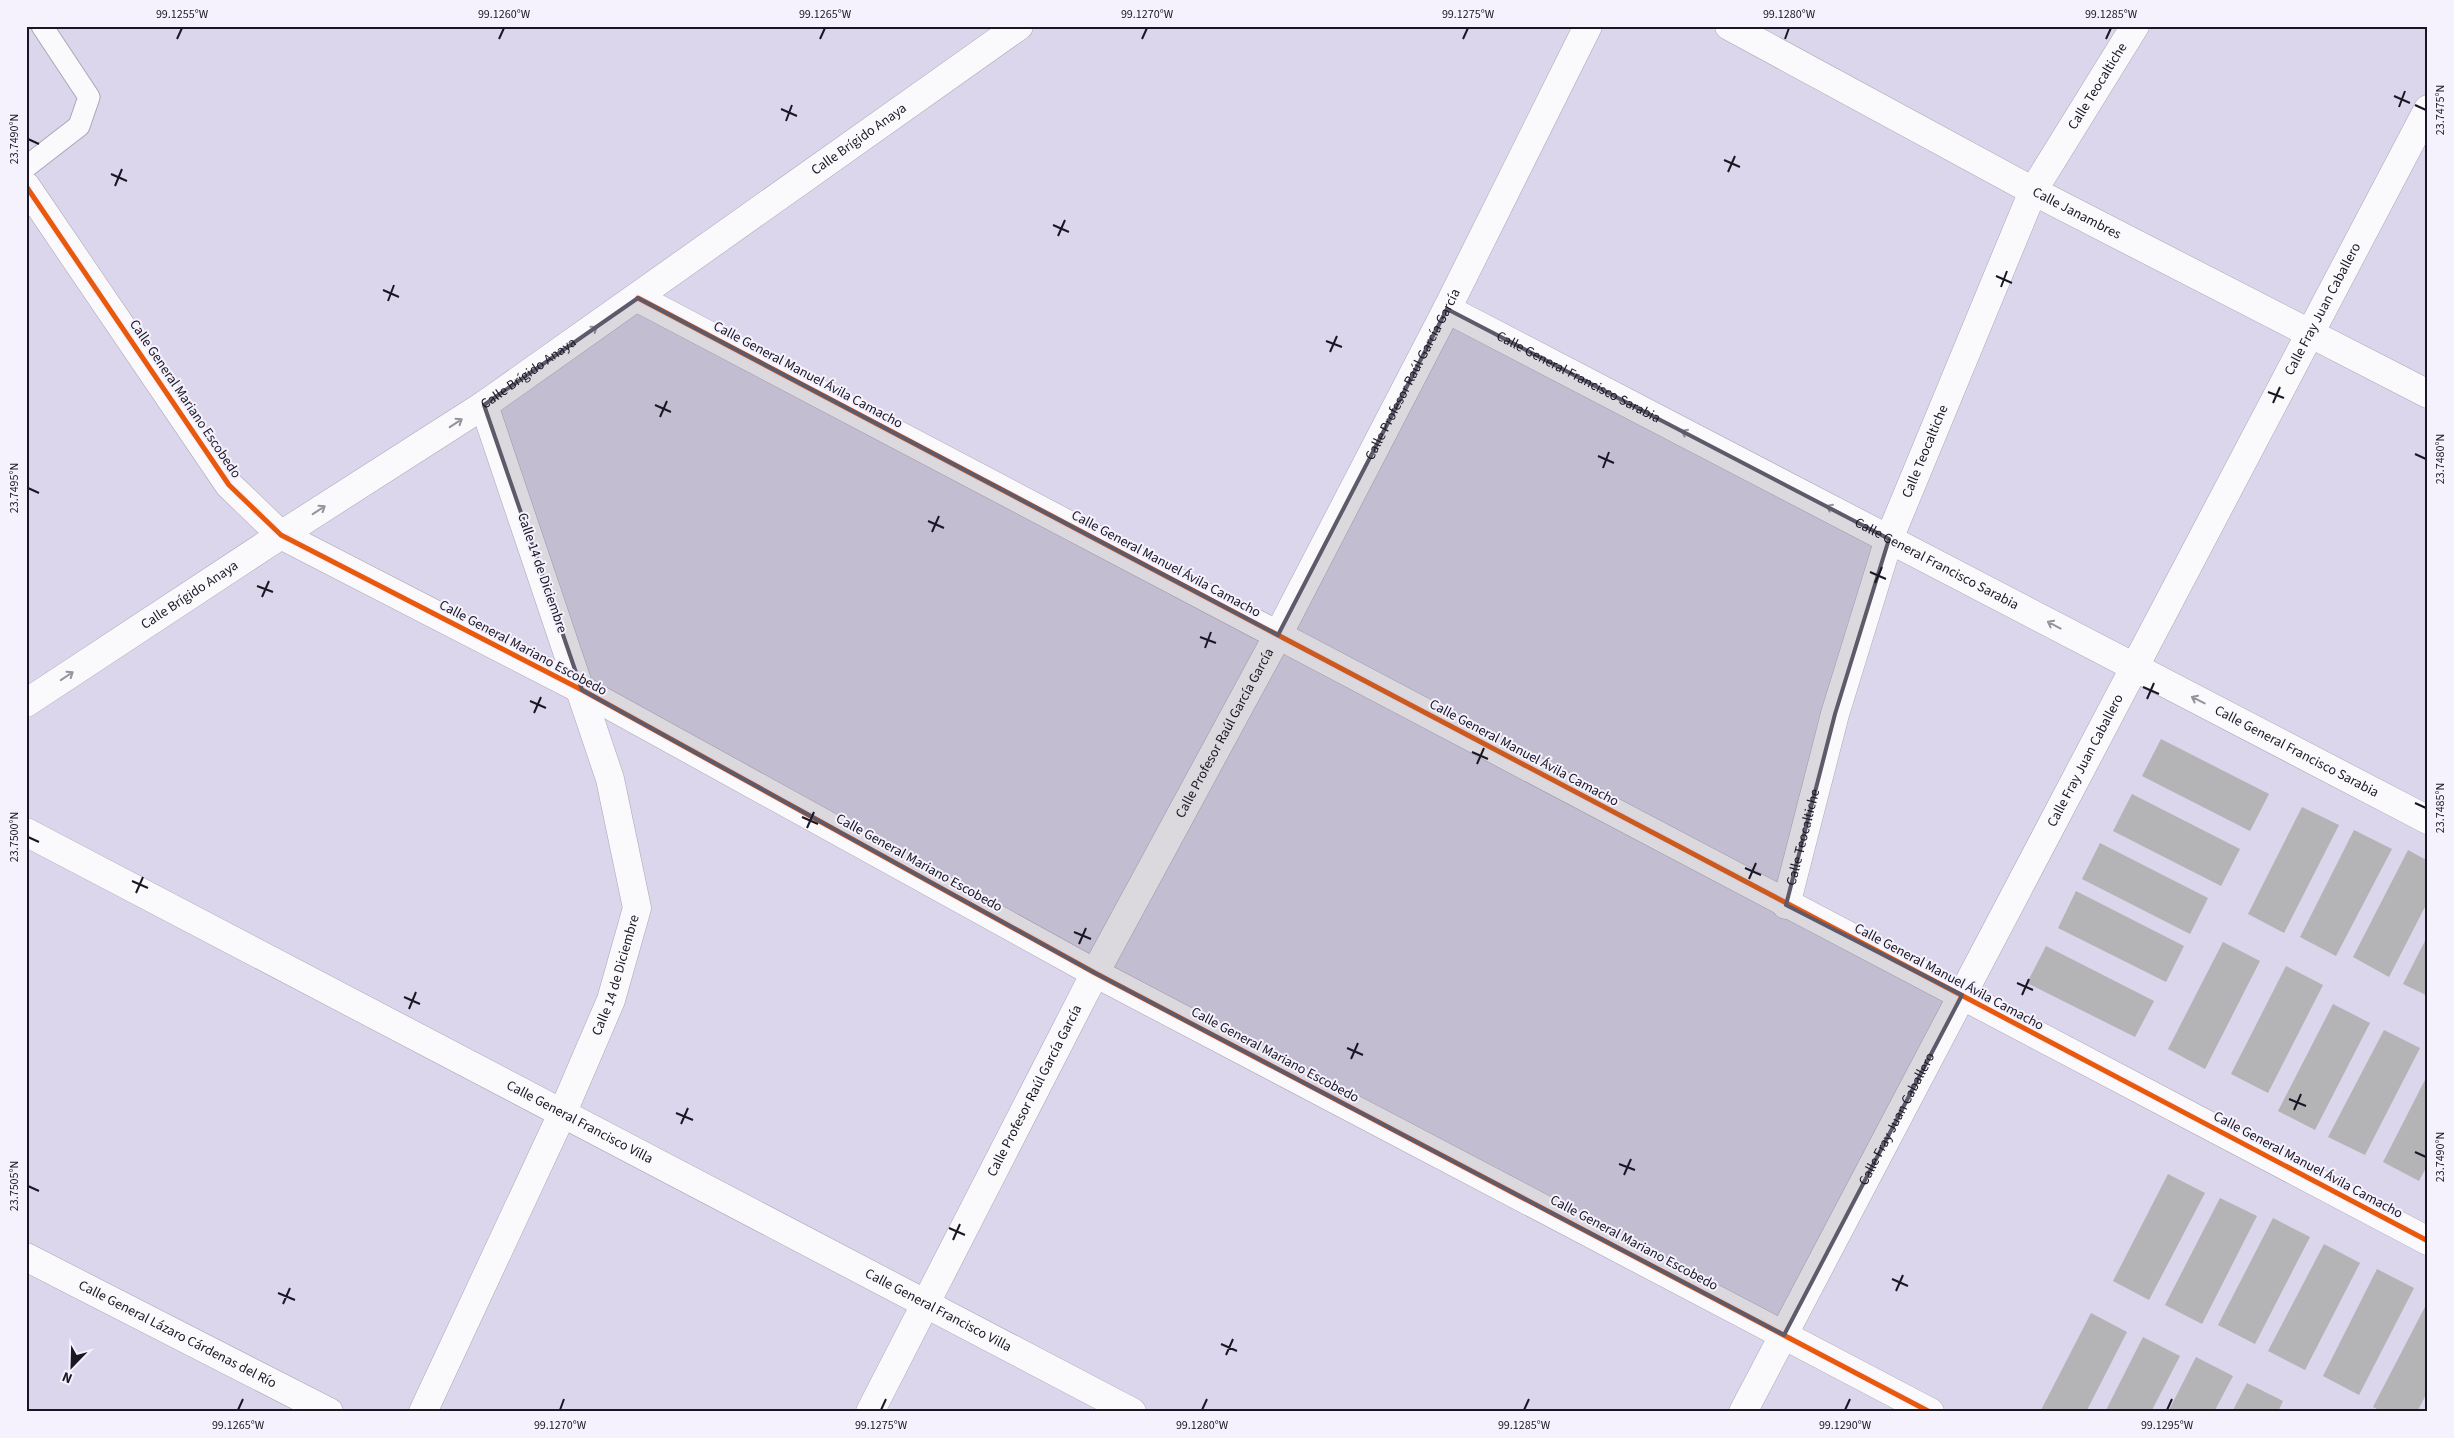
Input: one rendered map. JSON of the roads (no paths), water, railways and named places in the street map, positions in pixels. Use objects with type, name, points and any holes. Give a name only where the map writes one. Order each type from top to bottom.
[{"type":"street","name":"Calle Brígido Anaya","points":[[26,703],[281,535],[484,405],[638,298],[1019,26]]},
{"type":"street","name":"Calle Profesor Raúl García García","points":[[870,1412],[1095,974],[1278,636],[1447,309],[1588,26]]},
{"type":"street","name":"Calle Janambres","points":[[1729,26],[2033,191],[2428,394]]},
{"type":"street","name":"Calle Teocaltiche","points":[[1786,905],[1835,714],[1889,539],[2033,191],[2135,26]]},
{"type":"street","name":"Calle Fray Juan Caballero","points":[[1743,1412],[2428,109]]},
{"type":"street","name":"Calle General Mariano Escobedo","points":[[26,186],[229,485],[281,535],[582,690],[1095,974],[1930,1412]]},
{"type":"street","name":"Calle General Manuel Ávila Camacho","points":[[638,298],[2428,1242]]},
{"type":"street","name":"Calle General Francisco Sarabia","points":[[1447,309],[2428,820]]},
{"type":"street","name":"Calle 14 de Diciembre","points":[[423,1412],[562,1114],[610,1000],[637,908],[610,778],[582,690],[484,405]]},
{"type":"street","name":"Calle General Francisco Villa","points":[[26,832],[1132,1412]]},
{"type":"street","name":"Calle General Lázaro Cárdenas del Río","points":[[26,1257],[329,1412]]},
{"type":"lane","points":[[26,167],[79,126],[89,97],[42,26]]}]
